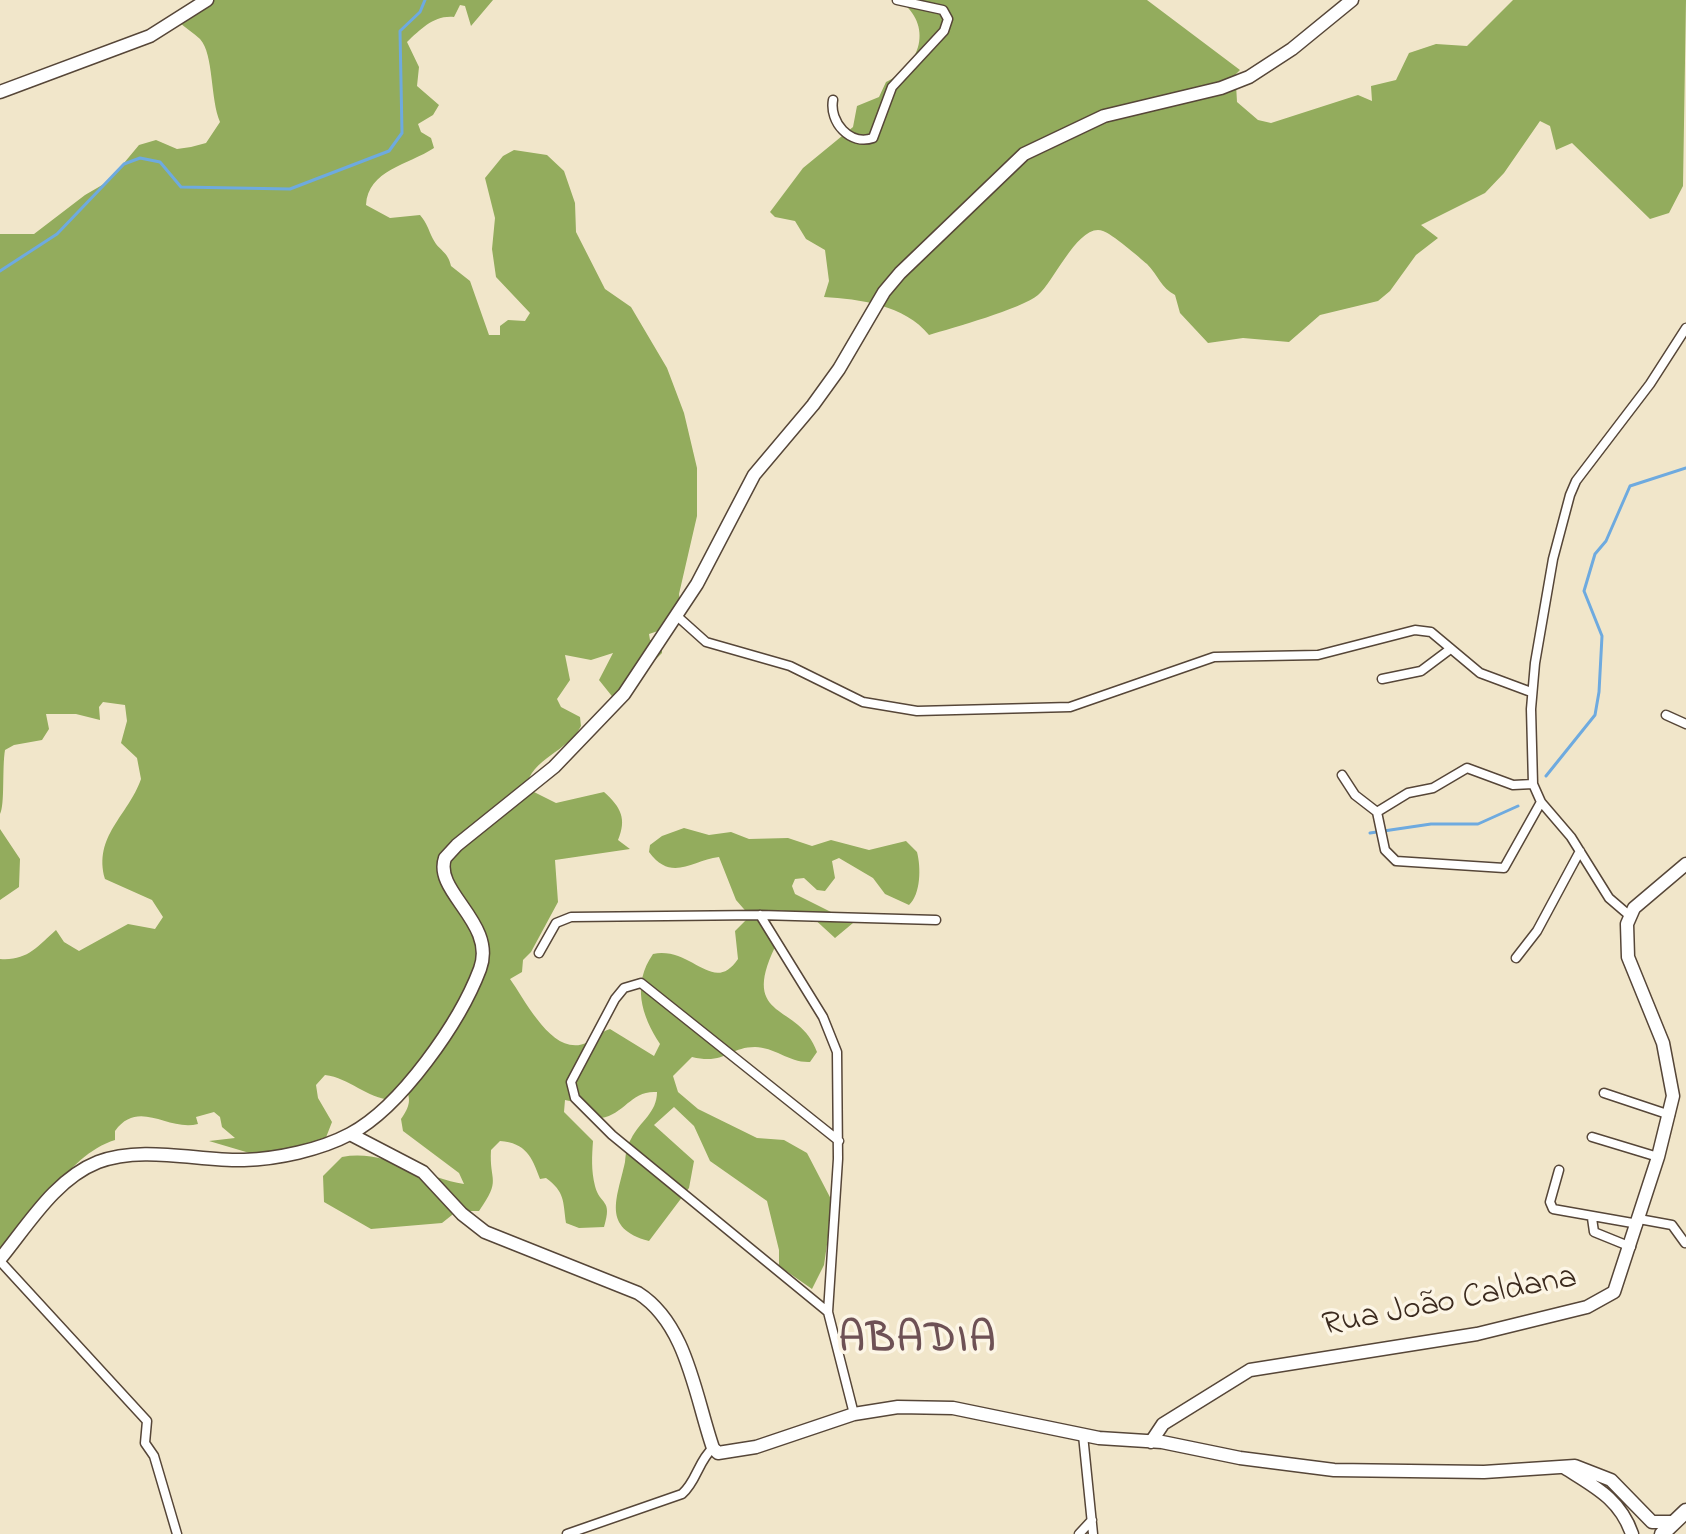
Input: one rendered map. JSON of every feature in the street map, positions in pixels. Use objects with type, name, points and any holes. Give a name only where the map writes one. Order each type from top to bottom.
[{"type":"main road","points":[[1662,1534],[1679,1526],[1686,1511]]},
{"type":"street","points":[[0,92],[150,36],[207,0]]},
{"type":"street","points":[[833,100],[831,112],[835,123],[854,137],[873,138],[892,87],[944,31],[948,19],[943,10],[897,0]]},
{"type":"street","points":[[177,1534],[154,1456],[145,1443],[147,1421],[0,1260],[56,1192],[95,1163],[128,1155],[245,1160],[273,1157],[350,1134],[378,1113],[442,1041],[479,970],[483,940],[445,876],[443,864],[449,853],[554,767],[624,694],[677,616],[754,475],[839,369],[884,292],[998,177],[1044,142],[1104,116],[1221,88],[1249,77],[1292,49],[1352,0]]},
{"type":"street","points":[[1686,328],[1570,495],[1547,589],[1531,692],[1533,784],[1541,802],[1580,851],[1609,898],[1630,916],[1643,899],[1686,864]]},
{"type":"street","points":[[677,616],[706,642],[790,666],[863,702],[917,711],[1070,707],[1214,657],[1318,655],[1415,630],[1431,632],[1480,673],[1531,692]]},
{"type":"street","points":[[1382,679],[1421,671],[1449,650]]},
{"type":"street","points":[[1666,715],[1686,724]]},
{"type":"street","points":[[1377,812],[1408,793],[1433,788],[1467,768],[1513,785],[1533,784]]},
{"type":"street","points":[[1342,775],[1355,795],[1377,812],[1385,850],[1391,859],[1499,870],[1508,863],[1541,802]]},
{"type":"street","points":[[1516,958],[1537,931],[1580,851]]},
{"type":"street","points":[[760,915],[833,1035],[837,1052],[839,1141],[828,1312],[854,1414]]},
{"type":"street","points":[[539,953],[556,923],[563,918],[760,915],[936,920]]},
{"type":"street","name":"Rua João Caldana","points":[[1156,1442],[1156,1431],[1250,1370],[1424,1345],[1599,1303],[1618,1285],[1670,1116],[1673,1096],[1663,1043],[1628,957],[1625,941],[1630,916]]},
{"type":"street","points":[[828,1312],[612,1135],[575,1098],[571,1082],[615,999],[624,988],[641,983],[839,1141]]},
{"type":"street","points":[[1604,1093],[1670,1116]]},
{"type":"street","points":[[350,1134],[423,1172],[462,1214],[485,1232],[515,1247],[638,1293],[653,1303],[664,1315],[679,1343],[713,1448],[724,1454],[854,1414],[909,1407],[953,1408],[1083,1435],[1156,1442],[1334,1470],[1484,1472],[1562,1466],[1596,1472],[1621,1489],[1652,1522],[1679,1526]]},
{"type":"street","points":[[1592,1137],[1658,1157]]},
{"type":"street","points":[[1559,1170],[1550,1206],[1561,1213],[1672,1225],[1685,1243]]},
{"type":"street","points":[[1592,1218],[1594,1232],[1631,1247]]},
{"type":"street","points":[[805,1293],[817,1291],[829,1282]]},
{"type":"street","points":[[1083,1435],[1093,1534]]},
{"type":"street","points":[[567,1534],[682,1494],[690,1487],[704,1457],[713,1448]]},
{"type":"street","points":[[1562,1466],[1611,1497],[1626,1516],[1632,1534]]},
{"type":"street","points":[[1079,1534],[1092,1520]]},
{"type":"green space","points":[[208,0],[493,0],[471,26],[465,6],[460,5],[454,17],[434,21],[407,42],[419,67],[417,86],[439,105],[433,115],[418,124],[421,132],[431,138],[434,148],[382,176],[368,193],[366,205],[390,218],[420,215],[451,266],[470,281],[489,335],[500,335],[500,326],[508,320],[525,321],[530,313],[496,277],[492,249],[495,218],[485,178],[503,156],[514,150],[547,155],[564,171],[575,203],[576,232],[605,289],[631,307],[667,368],[684,413],[697,468],[697,516],[679,594],[682,623],[649,634],[650,640],[662,643],[662,653],[615,700],[599,680],[613,653],[591,660],[565,655],[570,680],[557,699],[561,707],[580,717],[581,726],[568,742],[535,769],[526,788],[556,803],[604,792],[621,814],[618,840],[630,849],[555,860],[558,902],[531,952],[523,960],[522,972],[510,979],[542,1026],[564,1043],[576,1045],[610,1029],[654,1056],[660,1044],[644,1011],[641,988],[646,965],[653,954],[667,953],[710,972],[720,973],[738,959],[735,931],[750,916],[736,900],[719,857],[682,867],[666,866],[649,852],[650,845],[662,836],[684,828],[709,835],[731,832],[749,839],[788,838],[812,846],[831,840],[869,850],[906,841],[917,852],[919,880],[916,894],[909,905],[885,894],[873,878],[839,858],[832,861],[835,878],[825,891],[817,890],[804,878],[795,879],[792,886],[795,894],[853,923],[835,938],[811,916],[780,910],[761,914],[775,947],[766,971],[764,988],[768,1000],[776,1009],[809,1036],[817,1052],[810,1062],[755,1047],[712,1059],[692,1057],[673,1076],[678,1092],[698,1109],[757,1138],[784,1140],[807,1153],[833,1203],[824,1265],[812,1289],[779,1266],[779,1250],[767,1201],[710,1161],[694,1126],[674,1107],[654,1125],[694,1161],[689,1188],[649,1241],[624,1228],[618,1220],[616,1200],[626,1150],[654,1106],[657,1092],[634,1098],[616,1112],[601,1118],[579,1103],[565,1100],[564,1112],[593,1141],[594,1180],[607,1211],[604,1227],[579,1228],[566,1223],[557,1188],[546,1178],[540,1179],[527,1152],[509,1142],[500,1141],[491,1150],[492,1186],[479,1211],[457,1211],[442,1223],[371,1229],[324,1202],[323,1176],[342,1157],[389,1160],[464,1184],[459,1173],[403,1131],[401,1119],[409,1102],[404,1085],[392,1100],[374,1096],[325,1075],[316,1085],[318,1098],[332,1122],[325,1140],[263,1157],[209,1141],[235,1138],[222,1127],[220,1117],[214,1112],[196,1117],[198,1124],[176,1124],[144,1116],[124,1122],[115,1131],[115,1140],[97,1148],[65,1175],[0,1265],[0,959],[25,955],[56,930],[64,942],[79,951],[128,924],[155,929],[163,917],[152,900],[105,879],[104,850],[108,838],[141,779],[137,758],[121,743],[127,721],[125,705],[103,702],[99,707],[100,720],[76,714],[46,714],[49,729],[42,740],[14,745],[5,750],[0,814],[0,234],[34,234],[85,195],[109,181],[139,145],[156,140],[177,149],[206,143],[220,122],[208,55],[200,39],[179,22]]},
{"type":"green space","points":[[899,0],[1147,0],[1240,70],[1230,80],[1236,84],[1237,102],[1258,120],[1271,123],[1358,95],[1372,101],[1371,86],[1396,80],[1409,53],[1436,44],[1467,46],[1513,0],[1686,0],[1683,186],[1669,213],[1650,219],[1572,143],[1556,150],[1550,126],[1540,121],[1504,173],[1485,193],[1421,225],[1438,238],[1416,255],[1390,291],[1378,301],[1320,315],[1289,342],[1243,338],[1208,343],[1180,313],[1175,295],[1147,264],[1103,231],[1085,235],[1038,295],[1002,312],[929,335],[894,310],[866,302],[824,297],[829,281],[825,250],[806,239],[795,221],[775,217],[770,212],[803,168],[853,127],[857,106],[879,97],[886,82],[898,75],[915,56],[919,44],[917,21]]},
{"type":"green space","points":[[0,829],[20,859],[19,887],[0,900]]},
{"type":"waterway","points":[[0,271],[57,234],[124,164],[140,158],[160,162],[181,187],[290,189],[389,151],[402,133],[400,31],[420,12],[425,0]]},
{"type":"waterway","points":[[1546,776],[1595,715],[1602,636],[1584,591],[1595,554],[1606,541],[1630,486],[1686,468]]},
{"type":"waterway","points":[[1370,833],[1431,824],[1478,824],[1518,806]]},
{"type":"district","name":"ABADIA","points":[[918,1343]]}]
